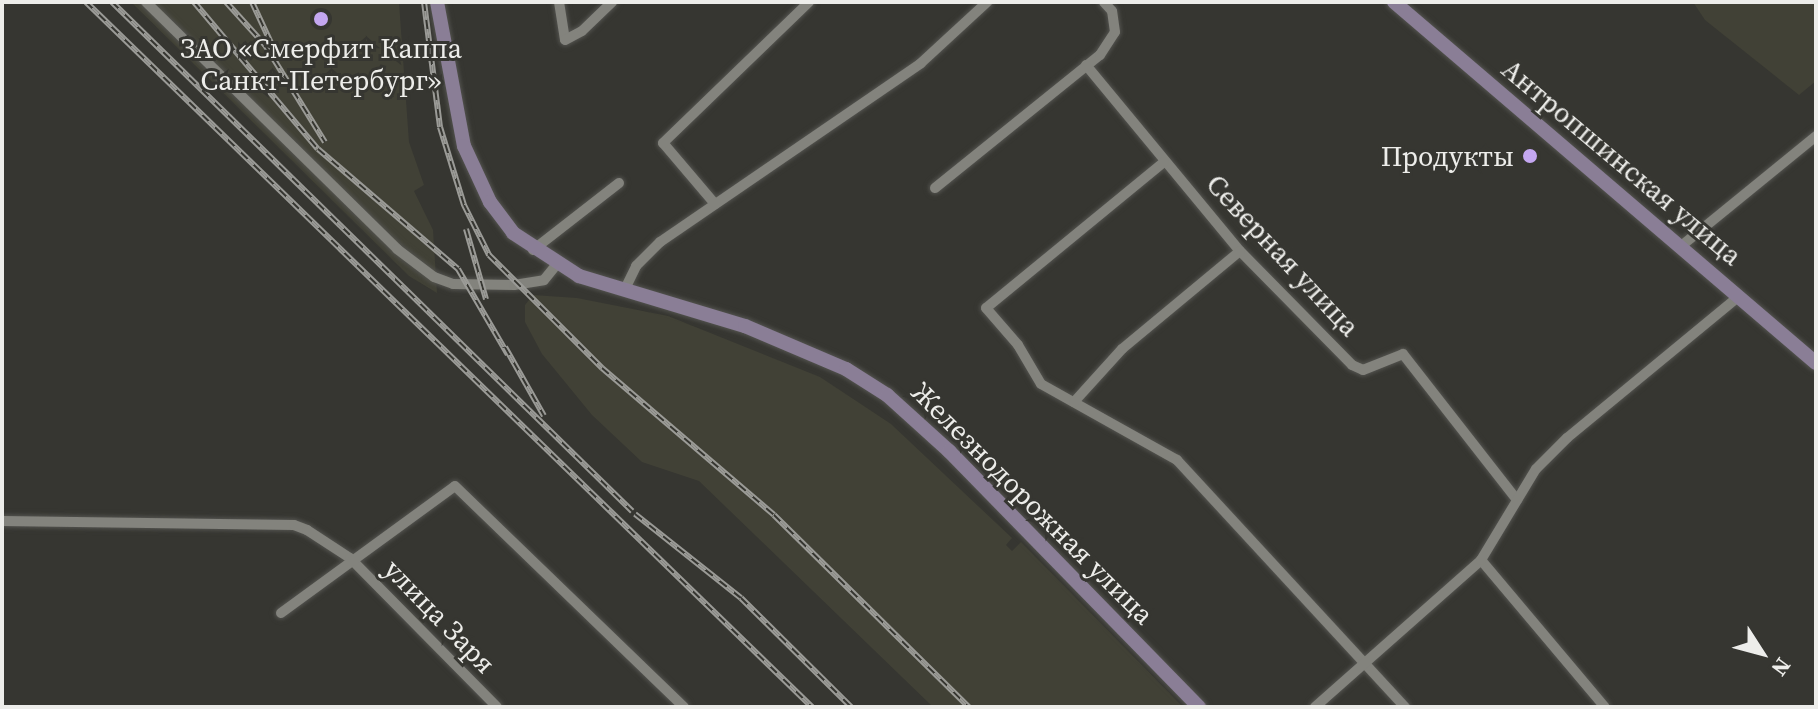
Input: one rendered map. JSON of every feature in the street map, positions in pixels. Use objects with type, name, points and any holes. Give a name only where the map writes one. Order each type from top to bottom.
[{"type":"street","points":[[146,2],[397,249],[434,277],[472,286],[524,284],[544,280],[556,265]]},
{"type":"street","name":"Железнодорожная улица","points":[[437,2],[464,146],[490,202],[533,250],[556,265],[624,291],[745,326],[846,369],[887,395],[949,451],[1199,707]]},
{"type":"street","points":[[559,2],[565,40],[582,31],[612,2]]},
{"type":"street","points":[[715,204],[663,143],[809,2]]},
{"type":"street","points":[[624,291],[647,253],[921,63],[987,2]]},
{"type":"street","points":[[935,188],[1100,55],[1115,32],[1112,11],[1104,2]]},
{"type":"street","name":"Антропшинская улица","points":[[1394,2],[1816,363]]},
{"type":"street","name":"Северная улица","points":[[1086,65],[1240,251],[1352,365],[1363,370],[1403,354],[1517,500]]},
{"type":"street","points":[[1680,247],[1816,136]]},
{"type":"street","points":[[1164,162],[986,308],[1018,345],[1041,384],[1177,460],[1405,707]]},
{"type":"street","points":[[533,250],[619,183]]},
{"type":"street","points":[[1074,402],[1122,349],[1240,251]]},
{"type":"street","points":[[1315,707],[1481,560],[1536,469],[1567,438],[1739,296]]},
{"type":"street","points":[[281,613],[350,558],[455,486],[684,707]]},
{"type":"street","name":"улица Заря","points":[[2,521],[294,525],[350,558],[497,707]]},
{"type":"street","points":[[1481,560],[1605,707]]},
{"type":"shaded area","points":[[131,2],[399,2],[409,142],[424,185],[414,191],[433,230],[437,293],[409,276]]},
{"type":"shaded area","points":[[1693,2],[1816,2],[1816,81],[1799,95],[1705,20]]},
{"type":"shaded area","points":[[533,295],[577,298],[668,316],[820,377],[891,424],[1012,538],[1006,545],[1012,551],[1021,542],[1183,707],[933,707],[699,481],[642,462],[592,415],[542,354],[525,322],[525,305]]},
{"type":"railway","points":[[86,2],[812,707]]},
{"type":"railway","points":[[112,2],[632,511]]},
{"type":"railway","points":[[194,2],[318,149],[458,269],[508,355]]},
{"type":"railway","points":[[226,2],[265,45],[325,142]]},
{"type":"railway","points":[[252,2],[271,43]]},
{"type":"railway","points":[[424,2],[440,127],[464,205],[489,255],[602,368],[774,515],[969,707]]},
{"type":"railway","points":[[466,229],[486,299]]},
{"type":"railway","points":[[505,347],[544,416]]},
{"type":"railway","points":[[635,514],[741,598],[851,707]]},
{"type":"place","name":"ЗАО «Смерфит Каппа Санкт-Петербург»","points":[[321,19]]},
{"type":"place","name":"Продукты","points":[[1530,156]]}]
